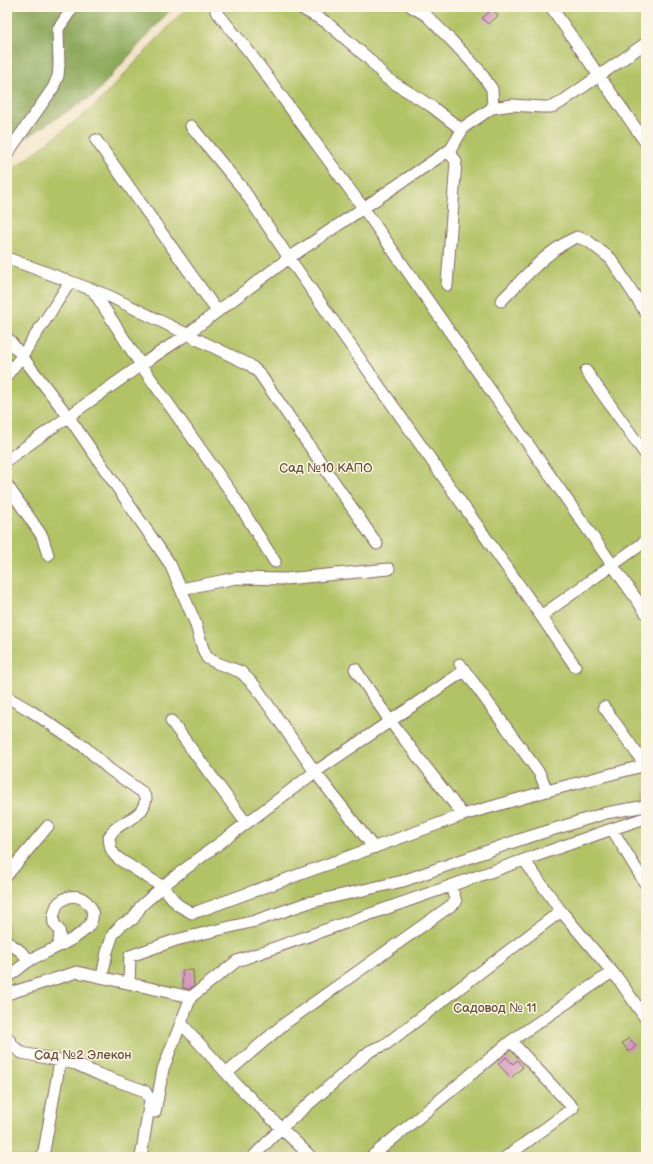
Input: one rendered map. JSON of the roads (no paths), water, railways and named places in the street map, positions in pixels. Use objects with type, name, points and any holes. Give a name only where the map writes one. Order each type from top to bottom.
[{"type":"street","points":[[7,154],[53,88],[58,76],[59,65],[58,29],[73,7]]},
{"type":"street","points":[[299,7],[326,22],[369,59],[386,78],[431,106],[462,130]]},
{"type":"street","points":[[412,7],[426,15],[479,70],[492,89],[493,108]]},
{"type":"street","points":[[551,7],[600,75],[646,143]]},
{"type":"street","points":[[216,11],[250,53],[364,209],[646,613]]},
{"type":"street","points":[[7,460],[186,335],[289,258],[364,209],[451,149],[464,127],[493,108],[512,105],[542,108],[552,107],[646,43]]},
{"type":"street","points":[[191,126],[243,189],[289,258],[575,666]]},
{"type":"street","points":[[96,140],[217,311]]},
{"type":"street","points":[[447,285],[456,161],[448,151]]},
{"type":"street","points":[[501,301],[533,268],[565,242],[577,237],[588,241],[611,259],[646,313]]},
{"type":"street","points":[[7,258],[109,296],[250,365],[259,373],[377,544]]},
{"type":"street","points":[[7,375],[22,356],[70,282]]},
{"type":"street","points":[[92,289],[141,365],[233,495],[275,562]]},
{"type":"street","points":[[7,337],[68,416],[170,564],[195,622],[203,649],[208,658],[216,663],[242,672],[255,686],[315,772],[374,848]]},
{"type":"street","points":[[586,371],[646,455]]},
{"type":"street","points":[[7,485],[42,536],[48,555]]},
{"type":"street","points":[[541,616],[646,541]]},
{"type":"street","points":[[181,589],[236,578],[285,579],[389,569]]},
{"type":"street","points":[[102,977],[107,952],[113,934],[122,924],[133,919],[141,906],[162,887],[315,772],[390,721],[462,668],[540,774],[546,791]]},
{"type":"street","points":[[354,669],[390,721],[462,816]]},
{"type":"street","points":[[7,697],[31,711],[86,748],[109,769],[142,792],[146,798],[142,811],[114,830],[109,837],[110,848],[113,854],[119,859],[162,887],[178,905],[192,913],[462,816],[546,791],[645,765],[604,707]]},
{"type":"street","points":[[171,720],[246,823]]},
{"type":"street","points":[[129,983],[130,956],[137,953],[176,940],[255,920],[308,903],[403,881],[519,840],[606,813],[646,806]]},
{"type":"street","points":[[147,1157],[163,1069],[191,997],[236,961],[612,829],[646,819]]},
{"type":"street","points":[[7,875],[48,826]]},
{"type":"street","points":[[612,829],[646,885]]},
{"type":"street","points":[[524,860],[561,911],[612,972],[646,1019]]},
{"type":"street","points":[[227,1073],[284,1024],[456,902],[451,886]]},
{"type":"street","points":[[7,976],[13,974],[30,960],[58,946],[82,933],[92,921],[92,910],[86,901],[80,897],[73,896],[58,903],[53,915],[54,923],[59,930],[60,937],[58,946]]},
{"type":"street","points":[[253,1157],[281,1128],[370,1051],[386,1044],[561,911]]},
{"type":"street","points":[[7,942],[30,960]]},
{"type":"street","points":[[7,994],[77,972],[191,997]]},
{"type":"street","points":[[371,1157],[510,1041],[612,972]]},
{"type":"street","points":[[181,1023],[227,1073],[311,1157]]},
{"type":"street","points":[[7,1036],[14,1047],[22,1053],[76,1064],[98,1074],[145,1091],[150,1100],[141,1157]]},
{"type":"street","points":[[506,1157],[573,1108],[510,1041]]},
{"type":"street","points":[[43,1157],[60,1061]]},
{"type":"park label","name":"Сад №10 КАПО","points":[[326,467]]},
{"type":"park label","name":"Садовод № 11","points":[[495,1007]]},
{"type":"park label","name":"Сад №2 Элекон","points":[[83,1054]]}]
